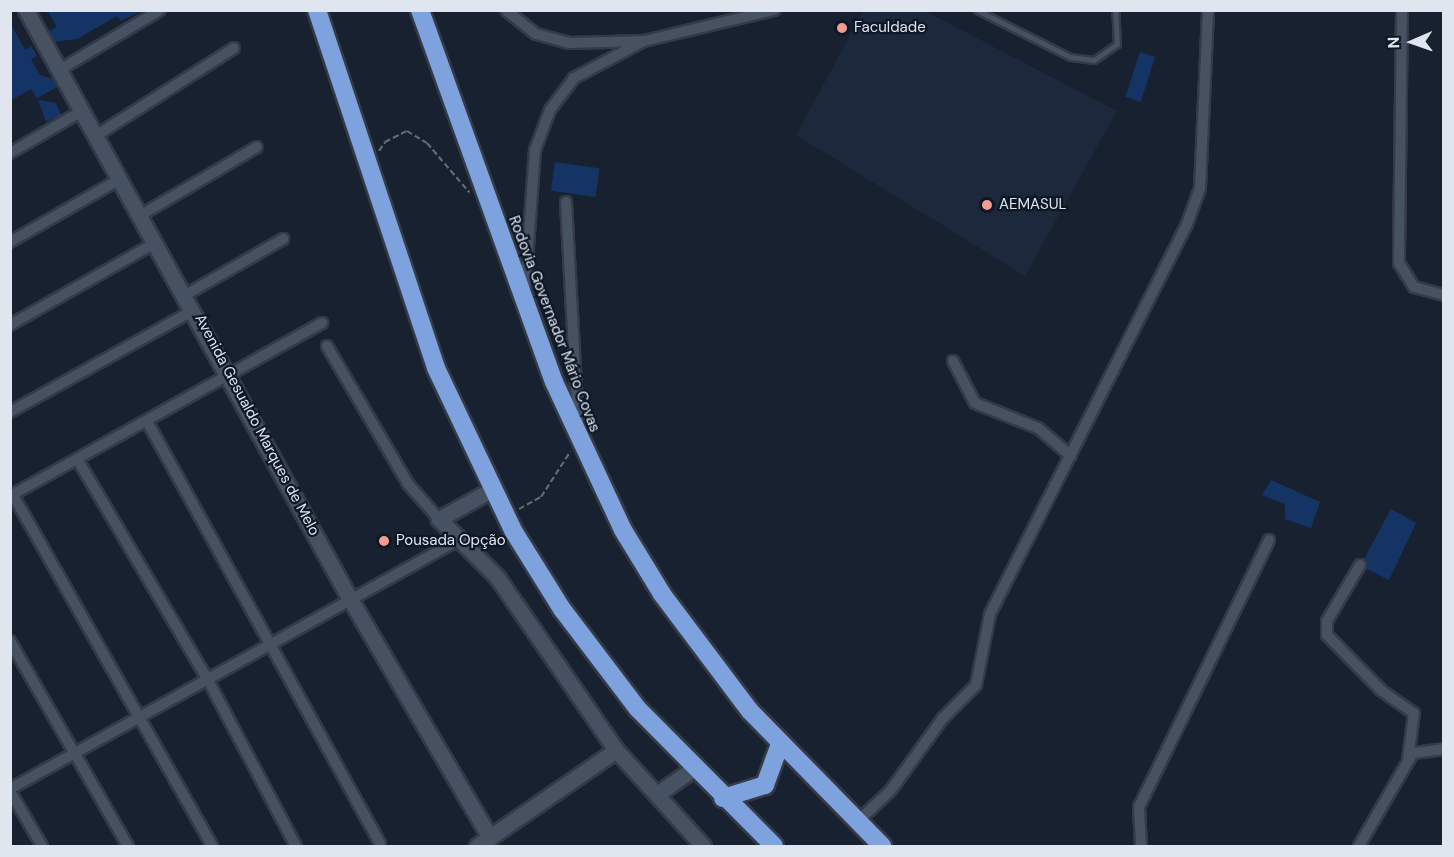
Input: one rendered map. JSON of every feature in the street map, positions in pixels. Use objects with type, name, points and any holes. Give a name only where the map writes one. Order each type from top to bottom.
[{"type":"highway","points":[[317,10],[436,368],[505,517],[543,583],[602,664],[693,769],[774,846]]},
{"type":"highway","name":"Rodovia Governador Mário Covas","points":[[420,10],[525,307],[578,436],[622,530],[662,594],[780,744],[856,823],[882,846]]},
{"type":"highway","points":[[723,798],[765,784],[780,744]]},
{"type":"street","name":"Avenida Gesualdo Marques de Melo","points":[[26,10],[61,69],[155,243],[187,294],[350,599],[490,838]]},
{"type":"street","points":[[61,69],[160,10]]},
{"type":"street","points":[[506,10],[551,40],[644,41],[774,10]]},
{"type":"street","points":[[856,823],[891,790],[943,718],[976,685],[990,614],[1194,207],[1206,112],[1208,10]]},
{"type":"street","points":[[1402,10],[1399,263],[1414,287],[1443,295]]},
{"type":"street","points":[[525,307],[531,186],[546,117],[574,78],[644,41]]},
{"type":"street","points":[[97,135],[234,48]]},
{"type":"street","points":[[11,152],[82,111]]},
{"type":"street","points":[[141,215],[257,147]]},
{"type":"street","points":[[10,242],[120,179]]},
{"type":"street","points":[[566,202],[578,436]]},
{"type":"street","points":[[187,294],[283,239]]},
{"type":"street","points":[[10,325],[155,243]]},
{"type":"street","points":[[10,412],[194,310]]},
{"type":"street","points":[[212,846],[143,720],[12,495],[79,462],[322,323]]},
{"type":"street","points":[[327,346],[409,485],[439,519],[497,577],[616,750],[703,846]]},
{"type":"street","points":[[953,361],[975,403],[1038,429],[1071,456]]},
{"type":"street","points":[[148,423],[380,843]]},
{"type":"street","points":[[79,462],[207,680],[296,846]]},
{"type":"street","points":[[439,519],[491,490]]},
{"type":"street","points":[[42,846],[10,790],[143,720],[207,680],[460,538]]},
{"type":"street","points":[[1141,846],[1139,807],[1269,540]]},
{"type":"street","points":[[1359,846],[1408,759],[1414,713],[1382,691],[1327,634],[1327,621],[1360,565]]},
{"type":"street","points":[[10,641],[77,753],[128,846]]},
{"type":"street","points":[[1408,759],[1422,748],[1443,749]]},
{"type":"street","points":[[477,846],[616,750]]},
{"type":"street","points":[[657,794],[693,769]]},
{"type":"lane","points":[[977,10],[1070,57],[1094,60],[1118,44],[1115,10]]},
{"type":"path","points":[[369,166],[385,142],[407,131],[427,143],[472,195]]},
{"type":"path","points":[[505,517],[541,497],[578,436]]},
{"type":"shaded area","name":"AEMASUL","points":[[863,11],[925,11],[1117,111],[1025,276],[796,135]]},
{"type":"building","points":[[47,10],[144,10],[121,21],[117,16],[77,39],[54,42],[49,31],[57,27]]},
{"type":"building","points":[[10,22],[25,50],[31,46],[37,56],[31,59],[40,75],[53,79],[57,87],[37,98],[31,89],[10,101]]},
{"type":"building","points":[[1140,52],[1155,57],[1141,102],[1125,97]]},
{"type":"building","points":[[38,100],[56,103],[61,115],[46,122]]},
{"type":"building","points":[[555,162],[600,168],[596,197],[551,191]]},
{"type":"building","points":[[1271,480],[1320,502],[1311,528],[1285,519],[1285,504],[1262,495]]},
{"type":"building","points":[[1391,509],[1416,523],[1389,580],[1367,569],[1364,559]]},
{"type":"place","name":"Faculdade","points":[[842,28]]},
{"type":"place","name":"AEMASUL","points":[[987,205]]},
{"type":"place","name":"Pousada Opção","points":[[384,541]]}]
